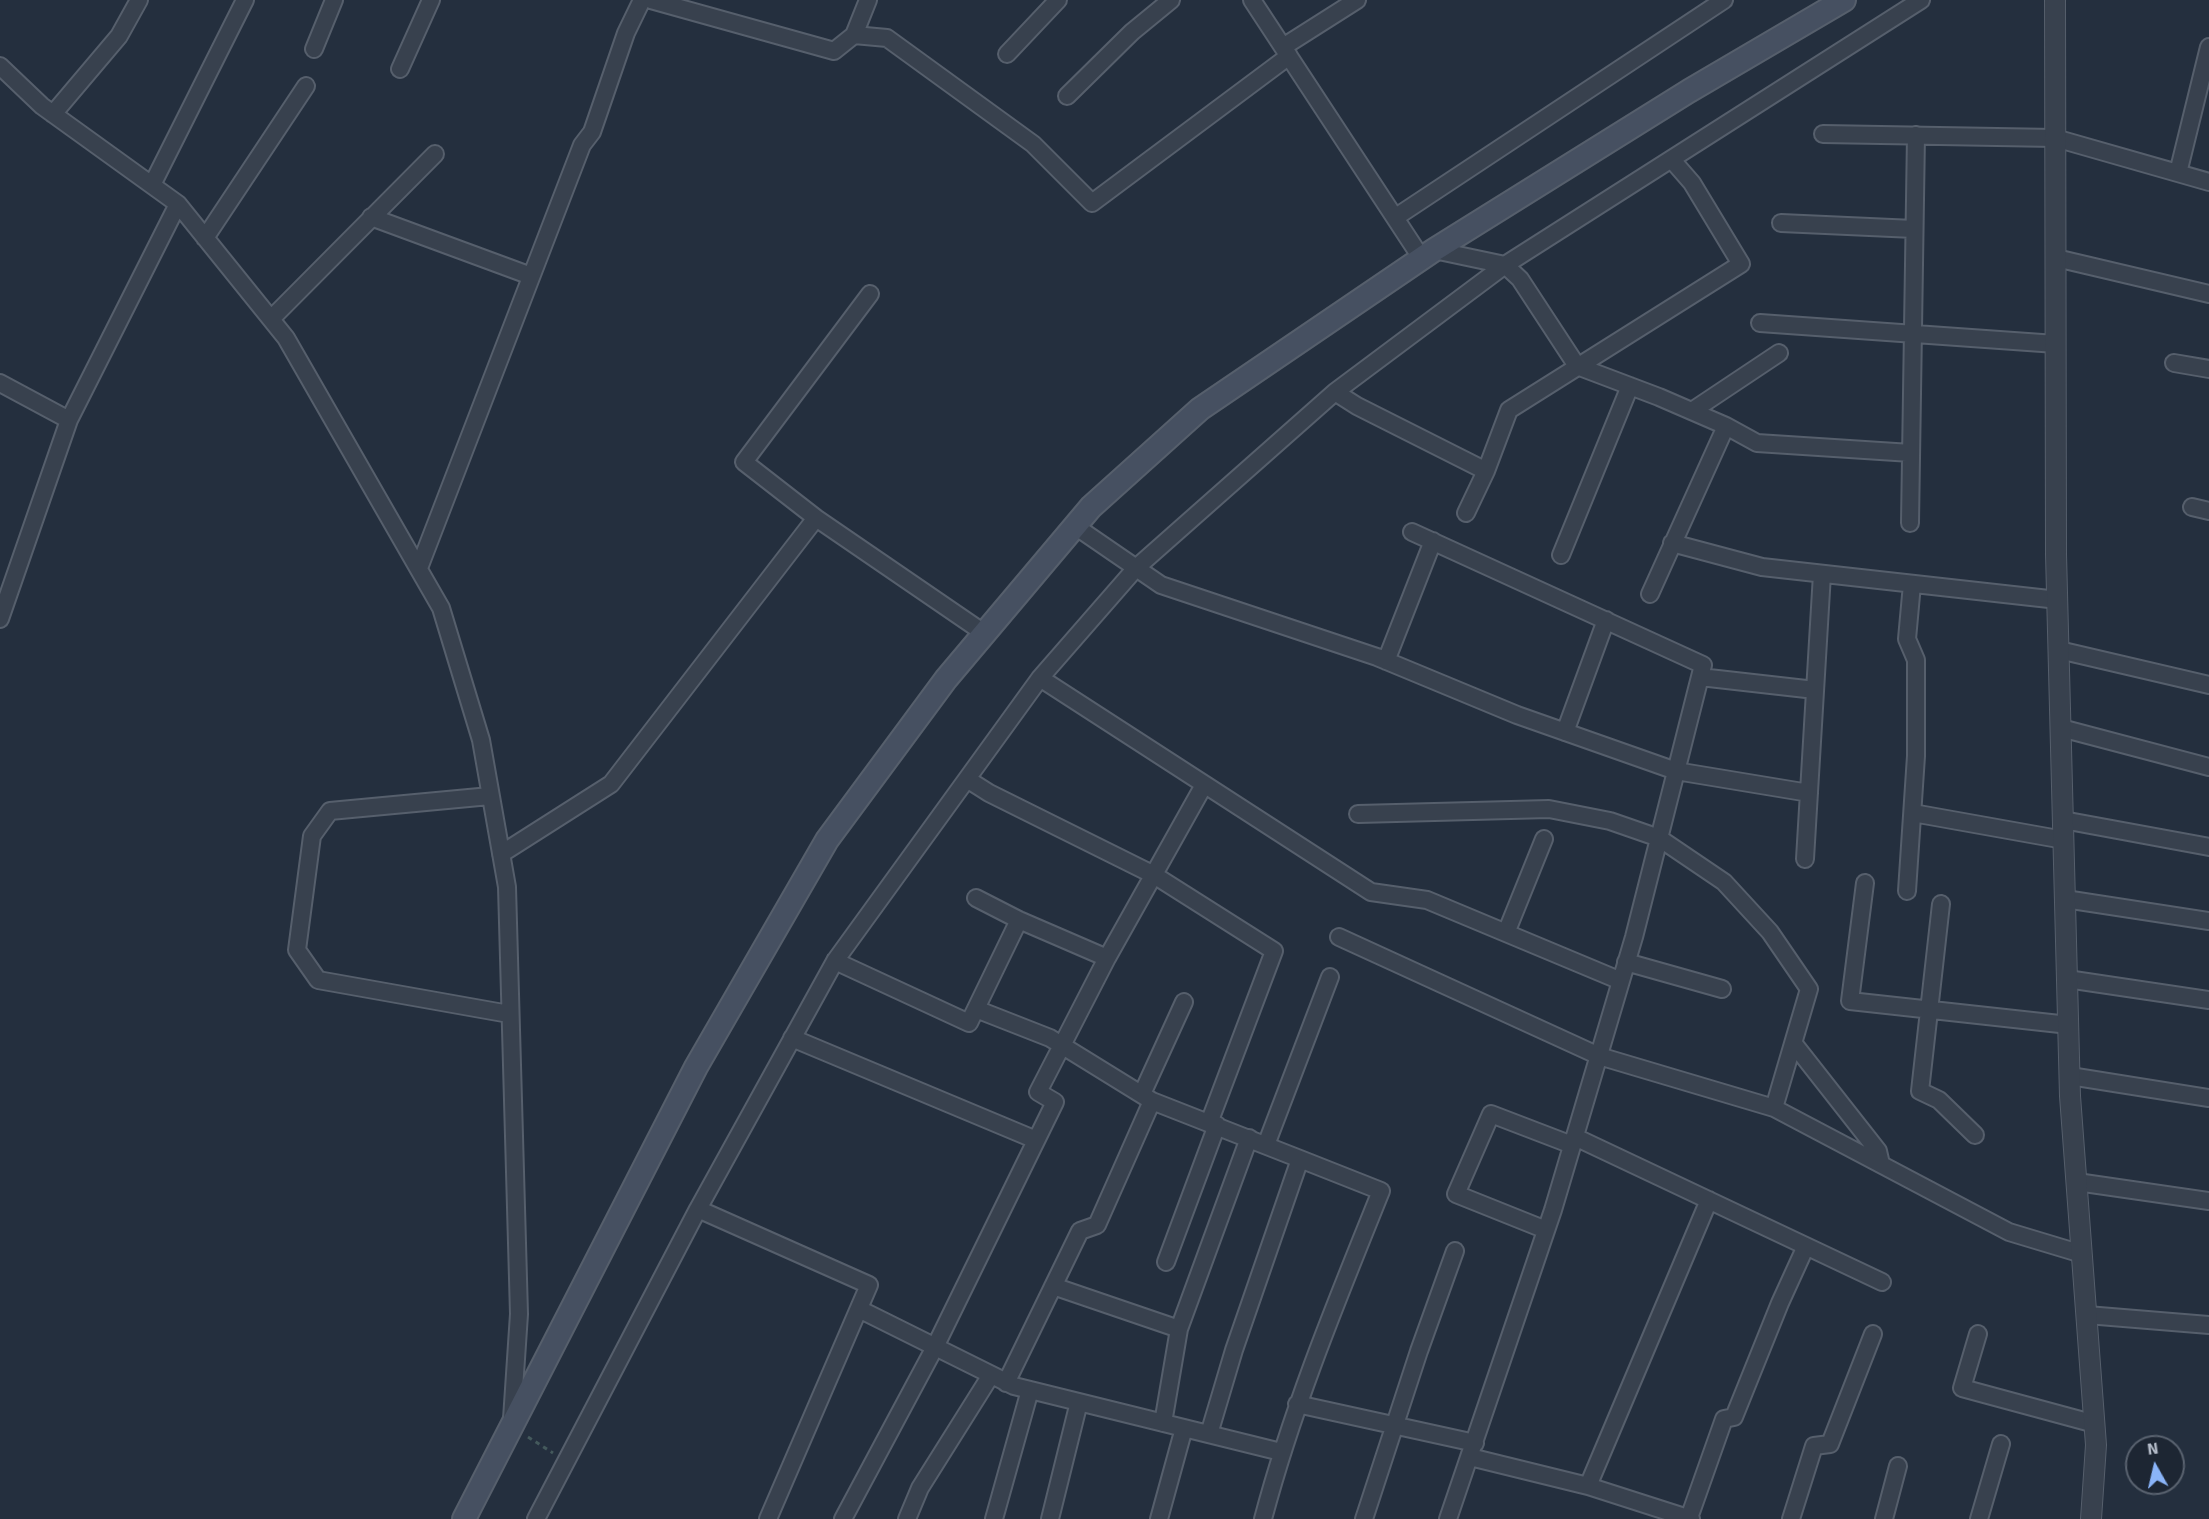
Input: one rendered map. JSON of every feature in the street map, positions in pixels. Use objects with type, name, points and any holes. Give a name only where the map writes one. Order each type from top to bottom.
[{"type":"main road","points":[[464,1519],[696,1067],[827,840],[946,679],[1091,507],[1200,409],[1428,254],[1689,91],[1844,0]]},
{"type":"street","points":[[53,114],[119,36],[139,0]]},
{"type":"street","points":[[152,185],[245,0]]},
{"type":"street","points":[[314,49],[334,0]]},
{"type":"street","points":[[400,69],[431,0]]},
{"type":"street","points":[[419,568],[582,145],[592,132],[626,33],[642,0]]},
{"type":"street","points":[[651,0],[834,51],[854,35],[868,0]]},
{"type":"street","points":[[1007,54],[1058,0]]},
{"type":"street","points":[[1066,96],[1132,32],[1171,0]]},
{"type":"street","points":[[1252,0],[1396,218],[1428,254],[1505,266],[1520,279],[1576,366],[1692,411],[1757,443],[1911,453]]},
{"type":"street","points":[[1289,56],[1283,47],[1357,0]]},
{"type":"street","points":[[1396,218],[1724,0]]},
{"type":"street","points":[[536,1519],[698,1209],[835,962],[1040,678],[1136,568],[1335,392],[1505,266],[1921,0]]},
{"type":"street","points":[[2055,0],[2058,600],[2063,820],[2070,1076],[2096,1445],[2091,1519]]},
{"type":"street","points":[[854,35],[887,38],[1033,144],[1092,203],[1289,56]]},
{"type":"street","points":[[2178,173],[2209,47]]},
{"type":"street","points":[[0,66],[53,114],[177,204],[271,319],[286,338],[441,608],[481,740],[507,887],[519,1314],[511,1426]]},
{"type":"street","points":[[205,238],[306,86]]},
{"type":"street","points":[[1823,134],[2055,138],[2209,182]]},
{"type":"street","points":[[1910,523],[1916,135]]},
{"type":"street","points":[[271,319],[435,154]]},
{"type":"street","points":[[1466,513],[1486,471],[1509,410],[1741,264],[1692,183],[1672,160]]},
{"type":"street","points":[[0,619],[69,420],[177,204]]},
{"type":"street","points":[[371,217],[531,276]]},
{"type":"street","points":[[1781,223],[1914,229]]},
{"type":"street","points":[[2056,258],[2209,294]]},
{"type":"street","points":[[870,294],[744,462],[816,518],[984,633]]},
{"type":"street","points":[[1760,322],[2056,344]]},
{"type":"street","points":[[1692,411],[1779,352]]},
{"type":"street","points":[[2174,363],[2209,369]]},
{"type":"street","points":[[0,383],[69,420]]},
{"type":"street","points":[[1561,555],[1630,386]]},
{"type":"street","points":[[1335,392],[1357,406],[1486,471]]},
{"type":"street","points":[[1650,594],[1725,426]]},
{"type":"street","points":[[2192,507],[2209,511]]},
{"type":"street","points":[[501,854],[611,784],[816,518]]},
{"type":"street","points":[[1075,526],[1161,585],[1386,660],[1517,715],[1676,771],[1809,793]]},
{"type":"street","points":[[1412,532],[1703,665],[1621,981],[1599,1056],[1546,1230],[1448,1519]]},
{"type":"street","points":[[1386,660],[1433,541]]},
{"type":"street","points":[[1672,543],[1762,567],[2058,600]]},
{"type":"street","points":[[1805,859],[1822,574]]},
{"type":"street","points":[[1907,891],[1917,756],[1916,660],[1908,639],[1912,584]]},
{"type":"street","points":[[1565,732],[1606,620]]},
{"type":"street","points":[[2059,650],[2209,685]]},
{"type":"street","points":[[1700,677],[1815,690]]},
{"type":"street","points":[[1040,678],[1371,892],[1427,900],[1621,981]]},
{"type":"street","points":[[2061,728],[2209,767]]},
{"type":"street","points":[[967,779],[989,793],[1154,875],[1274,951],[1166,1262]]},
{"type":"street","points":[[843,1519],[935,1347],[1055,1102],[1038,1092],[1107,958],[1204,785]]},
{"type":"street","points":[[490,796],[330,812],[312,836],[297,950],[318,980],[509,1014]]},
{"type":"street","points":[[1358,814],[1549,809],[1610,821],[1659,838],[1724,882],[1770,932],[1809,988],[1774,1108]]},
{"type":"street","points":[[1913,813],[2064,840]]},
{"type":"street","points":[[2063,820],[2209,847]]},
{"type":"street","points":[[1506,933],[1544,839]]},
{"type":"street","points":[[1865,883],[1851,1001],[2068,1025]]},
{"type":"street","points":[[976,898],[1019,920],[1107,958]]},
{"type":"street","points":[[2065,899],[2209,921]]},
{"type":"street","points":[[1941,904],[1920,1091],[1939,1100],[1975,1135]]},
{"type":"street","points":[[835,962],[969,1023],[1019,920]]},
{"type":"street","points":[[1339,937],[1599,1056],[1774,1108],[2009,1232],[2082,1254]]},
{"type":"street","points":[[1626,962],[1722,989]]},
{"type":"street","points":[[1266,1145],[1330,977]]},
{"type":"street","points":[[2067,979],[2209,1000]]},
{"type":"street","points":[[1006,1383],[1080,1231],[1097,1225],[1184,1002]]},
{"type":"street","points":[[976,1009],[1050,1038],[1147,1098],[1381,1191],[1312,1361],[1281,1452],[1263,1519]]},
{"type":"street","points":[[792,1038],[1036,1140]]},
{"type":"street","points":[[1794,1044],[1878,1151],[1881,1164]]},
{"type":"street","points":[[2070,1076],[2209,1098]]},
{"type":"street","points":[[1546,1230],[1456,1194],[1491,1114],[1573,1141],[1709,1200],[1882,1282]]},
{"type":"street","points":[[1163,1423],[1179,1329],[1249,1138]]},
{"type":"street","points":[[1209,1434],[1234,1350],[1300,1159]]},
{"type":"street","points":[[2077,1182],[2209,1201]]},
{"type":"street","points":[[1588,1486],[1709,1200]]},
{"type":"street","points":[[698,1209],[869,1285],[768,1519]]},
{"type":"street","points":[[1297,1404],[1394,1425],[1690,1519],[1724,1419],[1734,1417],[1780,1302],[1806,1246]]},
{"type":"street","points":[[1364,1519],[1394,1425],[1455,1251]]},
{"type":"street","points":[[1053,1286],[1179,1329]]},
{"type":"street","points":[[859,1308],[1006,1383],[1281,1452]]},
{"type":"street","points":[[2087,1315],[2209,1325],[2209,1334]]},
{"type":"street","points":[[1791,1519],[1814,1446],[1830,1444],[1873,1334]]},
{"type":"street","points":[[1978,1334],[1962,1389],[2095,1424]]},
{"type":"street","points":[[907,1519],[920,1488],[991,1375]]},
{"type":"street","points":[[994,1519],[1030,1390]]},
{"type":"street","points":[[1050,1519],[1079,1402]]},
{"type":"street","points":[[1159,1519],[1184,1428]]},
{"type":"street","points":[[1979,1519],[2001,1444]]},
{"type":"street","points":[[1884,1519],[1898,1466]]},
{"type":"path","points":[[511,1426],[567,1462]]}]
